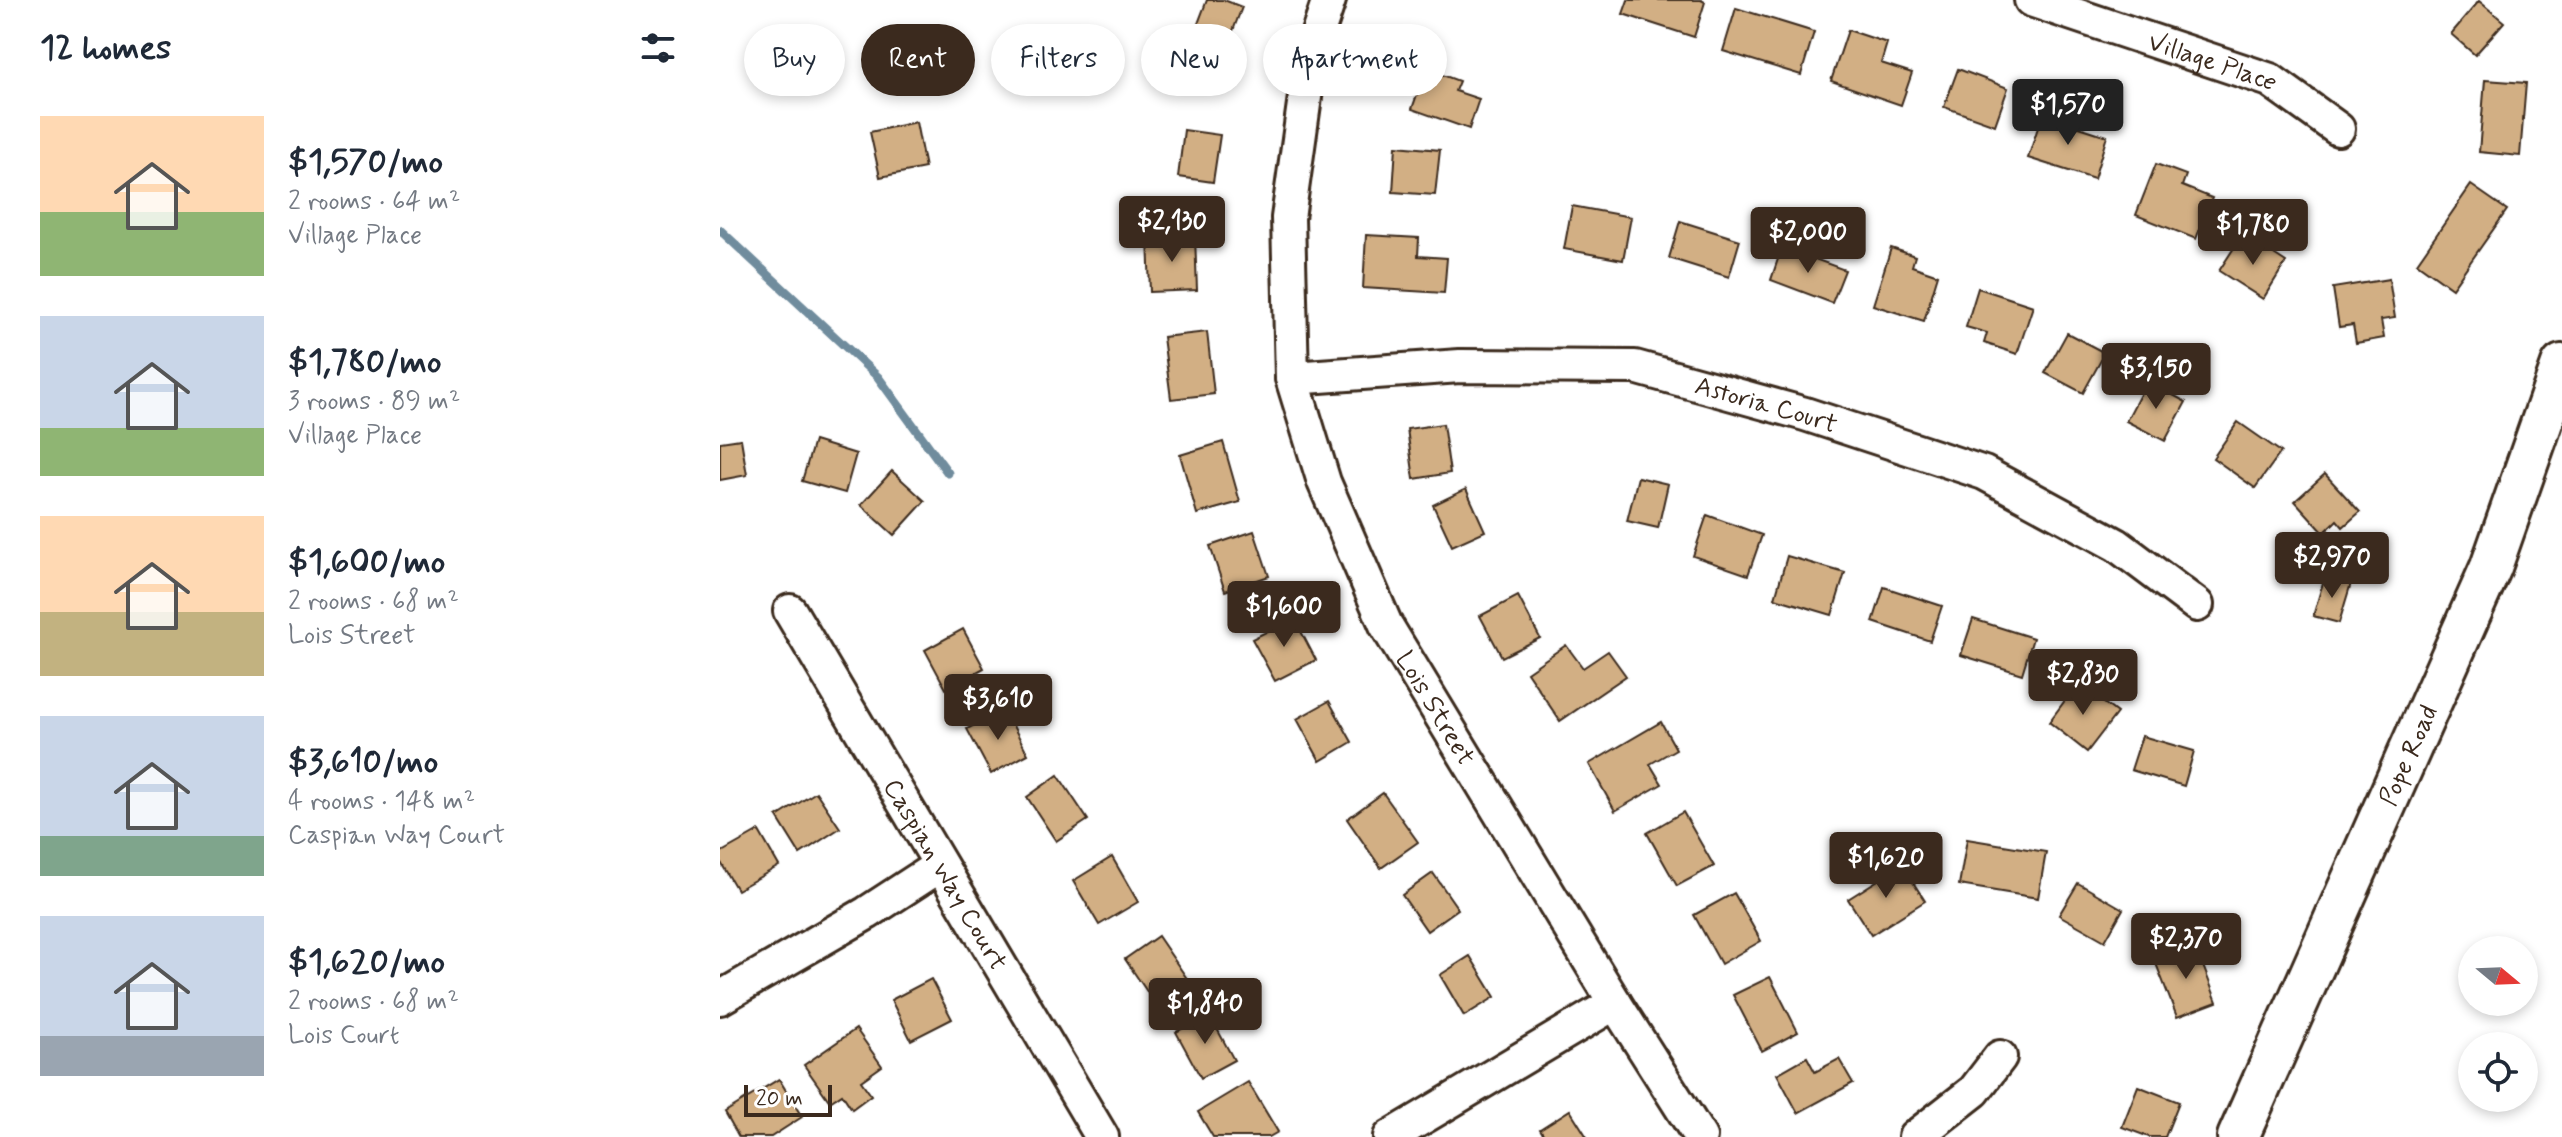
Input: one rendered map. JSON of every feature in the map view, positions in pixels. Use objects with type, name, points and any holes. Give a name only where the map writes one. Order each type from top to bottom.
[{"type":"street","name":"Lois Street","points":[[1329,0],[1311,54],[1288,218],[1292,378],[1324,482],[1386,625],[1615,1003],[1700,1137]]},
{"type":"street","name":"Village Place","points":[[2031,0],[2270,80],[2338,129]]},
{"type":"street","name":"Pope Road","points":[[2238,1137],[2491,567],[2562,365]]},
{"type":"street","name":"Astoria Court","points":[[1292,378],[1460,366],[1635,367],[1805,414],[1984,473],[2117,545],[2197,605]]},
{"type":"street","name":"Caspian Way Court","points":[[790,611],[1102,1137]]},
{"type":"street","points":[[720,998],[867,913],[939,866]]},
{"type":"street","points":[[1390,1137],[1615,1003]]},
{"type":"street","points":[[1915,1137],[1974,1091],[2000,1057]]},
{"type":"building","points":[[1207,0],[1224,0],[1242,7],[1236,24],[1198,24]]},
{"type":"building","points":[[1628,0],[1705,2],[1694,37],[1623,14]]},
{"type":"building","points":[[2479,1],[2504,22],[2475,55],[2451,34]]},
{"type":"building","points":[[1736,8],[1814,32],[1801,75],[1723,51]]},
{"type":"building","points":[[1848,30],[1887,43],[1881,63],[1912,73],[1901,105],[1831,81]]},
{"type":"building","points":[[1958,69],[2008,88],[1995,125],[1944,107]]},
{"type":"building","points":[[1447,77],[1459,81],[1455,91],[1479,99],[1469,129],[1412,109],[1417,96],[1447,96]]},
{"type":"building","points":[[2485,80],[2526,83],[2520,156],[2479,152]]},
{"type":"building","points":[[2042,115],[2107,136],[2094,179],[2028,158]]},
{"type":"building","points":[[916,122],[925,168],[880,177],[870,132]]},
{"type":"building","points":[[1184,130],[1220,135],[1213,182],[1178,177]]},
{"type":"building","points":[[1396,146],[1440,150],[1435,195],[1393,192]]},
{"type":"building","points":[[2156,164],[2186,175],[2182,186],[2212,198],[2196,239],[2136,215]]},
{"type":"building","points":[[2471,185],[2507,210],[2452,288],[2417,263]]},
{"type":"building","points":[[1572,206],[1631,217],[1623,260],[1564,249]]},
{"type":"building","points":[[1680,221],[1740,240],[1729,277],[1669,258]]},
{"type":"building","points":[[2243,234],[2286,262],[2263,299],[2219,271]]},
{"type":"building","points":[[1366,235],[1419,238],[1418,256],[1447,258],[1444,293],[1363,288]]},
{"type":"building","points":[[1195,236],[1197,290],[1150,292],[1148,237]]},
{"type":"building","points":[[1782,247],[1845,270],[1832,303],[1771,280]]},
{"type":"building","points":[[1891,248],[1915,256],[1912,266],[1938,275],[1924,321],[1873,305]]},
{"type":"building","points":[[2389,279],[2395,318],[2381,320],[2384,338],[2356,343],[2353,325],[2339,327],[2333,288]]},
{"type":"building","points":[[1978,288],[2033,306],[2017,354],[1984,343],[1987,333],[1966,327]]},
{"type":"building","points":[[1207,332],[1214,394],[1171,399],[1163,337]]},
{"type":"building","points":[[2067,333],[2105,353],[2083,393],[2045,373]]},
{"type":"building","points":[[2147,381],[2186,402],[2165,441],[2126,421]]},
{"type":"building","points":[[2238,422],[2281,452],[2255,488],[2213,458]]},
{"type":"building","points":[[1443,424],[1450,473],[1414,479],[1407,429]]},
{"type":"building","points":[[741,439],[747,475],[720,480],[720,442]]},
{"type":"building","points":[[814,441],[856,454],[845,493],[802,481]]},
{"type":"building","points":[[1223,442],[1240,502],[1197,514],[1180,455]]},
{"type":"building","points":[[892,471],[925,501],[894,535],[861,505]]},
{"type":"building","points":[[2325,474],[2360,512],[2343,527],[2337,520],[2324,533],[2295,501]]},
{"type":"building","points":[[1638,477],[1668,484],[1658,528],[1627,521]]},
{"type":"building","points":[[1466,489],[1485,531],[1452,546],[1433,505]]},
{"type":"building","points":[[1707,515],[1762,535],[1748,575],[1693,556]]},
{"type":"building","points":[[1254,531],[1269,576],[1225,591],[1210,546]]},
{"type":"building","points":[[1787,556],[1845,573],[1832,615],[1775,598]]},
{"type":"building","points":[[2325,576],[2351,583],[2339,623],[2313,616]]},
{"type":"building","points":[[1884,587],[1942,606],[1930,641],[1873,622]]},
{"type":"building","points":[[1518,596],[1540,638],[1502,657],[1480,616]]},
{"type":"building","points":[[1294,618],[1316,660],[1275,681],[1252,639]]},
{"type":"building","points":[[1973,619],[2033,638],[2022,674],[1961,655]]},
{"type":"building","points":[[963,629],[984,668],[946,689],[925,650]]},
{"type":"building","points":[[1566,645],[1583,668],[1608,651],[1626,676],[1560,721],[1527,672]]},
{"type":"building","points":[[2078,683],[2117,713],[2087,752],[2049,722]]},
{"type":"building","points":[[1329,701],[1352,742],[1320,761],[1297,719]]},
{"type":"building","points":[[1004,709],[1028,754],[991,774],[967,729]]},
{"type":"building","points":[[1661,722],[1676,749],[1650,764],[1662,784],[1615,811],[1589,764]]},
{"type":"building","points":[[2142,736],[2194,751],[2184,786],[2131,770]]},
{"type":"building","points":[[1058,775],[1088,820],[1056,841],[1027,797]]},
{"type":"building","points":[[816,792],[840,828],[800,854],[777,817]]},
{"type":"building","points":[[1383,793],[1418,842],[1381,868],[1347,819]]},
{"type":"building","points":[[1683,812],[1714,866],[1677,886],[1647,833]]},
{"type":"building","points":[[759,831],[779,866],[737,890],[720,861],[720,853]]},
{"type":"building","points":[[1967,839],[2046,852],[2038,898],[1959,885]]},
{"type":"building","points":[[1112,857],[1138,902],[1099,925],[1073,881]]},
{"type":"building","points":[[1902,865],[1925,901],[1871,935],[1848,899]]},
{"type":"building","points":[[1433,873],[1458,909],[1427,931],[1402,895]]},
{"type":"building","points":[[2078,883],[2123,909],[2105,941],[2059,915]]},
{"type":"building","points":[[1734,893],[1761,941],[1721,964],[1694,915]]},
{"type":"building","points":[[1158,936],[1188,980],[1154,1002],[1125,959]]},
{"type":"building","points":[[2195,945],[2217,1002],[2177,1017],[2155,961]]},
{"type":"building","points":[[1470,956],[1495,997],[1464,1016],[1440,975]]},
{"type":"building","points":[[1770,977],[1798,1032],[1762,1051],[1733,995]]},
{"type":"building","points":[[931,979],[952,1019],[911,1040],[891,1000]]},
{"type":"building","points":[[1209,1014],[1234,1060],[1201,1078],[1176,1032]]},
{"type":"building","points":[[856,1029],[882,1066],[861,1081],[871,1095],[852,1109],[842,1094],[830,1102],[804,1065]]},
{"type":"building","points":[[1807,1057],[1815,1072],[1839,1059],[1853,1083],[1798,1113],[1777,1074]]},
{"type":"building","points":[[779,1079],[802,1117],[771,1137],[739,1137],[725,1112]]},
{"type":"building","points":[[1248,1082],[1278,1132],[1269,1137],[1213,1137],[1198,1112]]},
{"type":"building","points":[[2138,1086],[2179,1102],[2165,1137],[2149,1137],[2122,1127]]},
{"type":"building","points":[[1570,1110],[1587,1137],[1545,1137],[1540,1129]]},
{"type":"waterway","points":[[720,230],[878,377],[948,473]]}]
